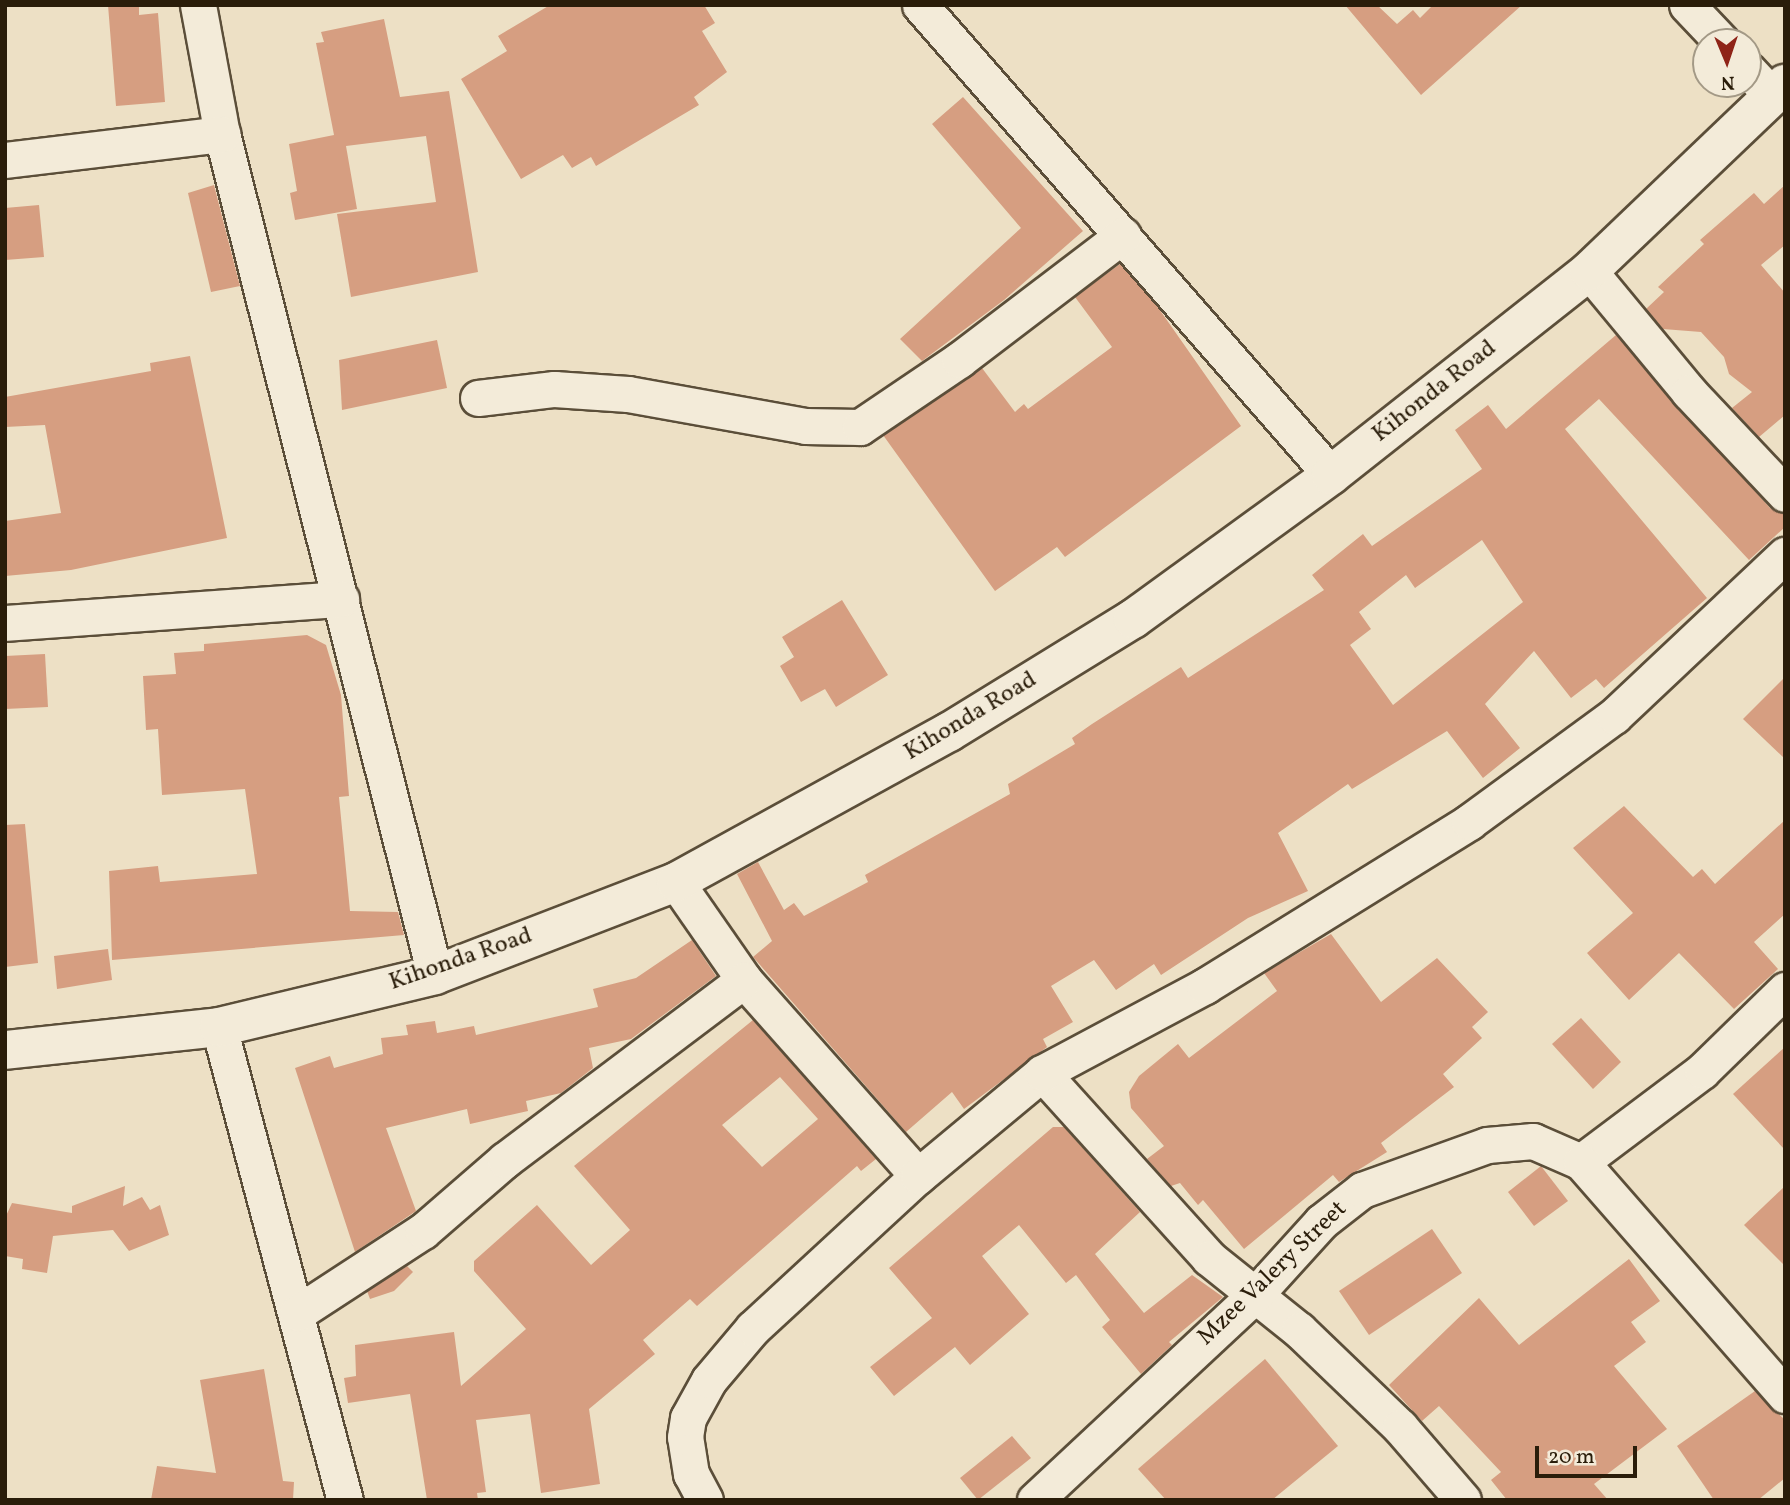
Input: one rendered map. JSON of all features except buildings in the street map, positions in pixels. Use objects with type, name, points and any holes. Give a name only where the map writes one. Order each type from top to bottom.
[{"type":"street","points":[[198,5],[222,134],[435,975]]},
{"type":"street","points":[[920,5],[1331,475]]},
{"type":"street","points":[[1687,5],[1709,28]]},
{"type":"street","name":"Kihonda Road","points":[[5,1049],[219,1027],[435,975],[676,881],[950,732],[1133,619],[1331,475],[1589,271],[1768,83]]},
{"type":"street","points":[[5,160],[222,134]]},
{"type":"street","points":[[478,398],[554,389],[628,394],[805,426],[860,427],[959,360],[1123,235]]},
{"type":"street","points":[[1589,271],[1689,392],[1785,494]]},
{"type":"street","points":[[705,1500],[691,1474],[685,1437],[688,1418],[709,1380],[752,1328],[918,1175],[1042,1073],[1205,986],[1469,822],[1614,716],[1784,557]]},
{"type":"street","points":[[5,622],[341,599]]},
{"type":"street","points":[[676,881],[744,980],[918,1175]]},
{"type":"street","points":[[297,1313],[423,1231],[505,1160],[744,980]]},
{"type":"street","points":[[1581,1162],[1702,1071],[1785,990]]},
{"type":"street","points":[[219,1027],[345,1500]]},
{"type":"street","points":[[1042,1073],[1161,1208],[1254,1296],[1299,1330],[1400,1427],[1462,1500]]},
{"type":"street","name":"Mzee Valery Street","points":[[1035,1500],[1254,1296],[1321,1222],[1363,1190],[1487,1144],[1533,1141],[1581,1162],[1783,1390]]}]
